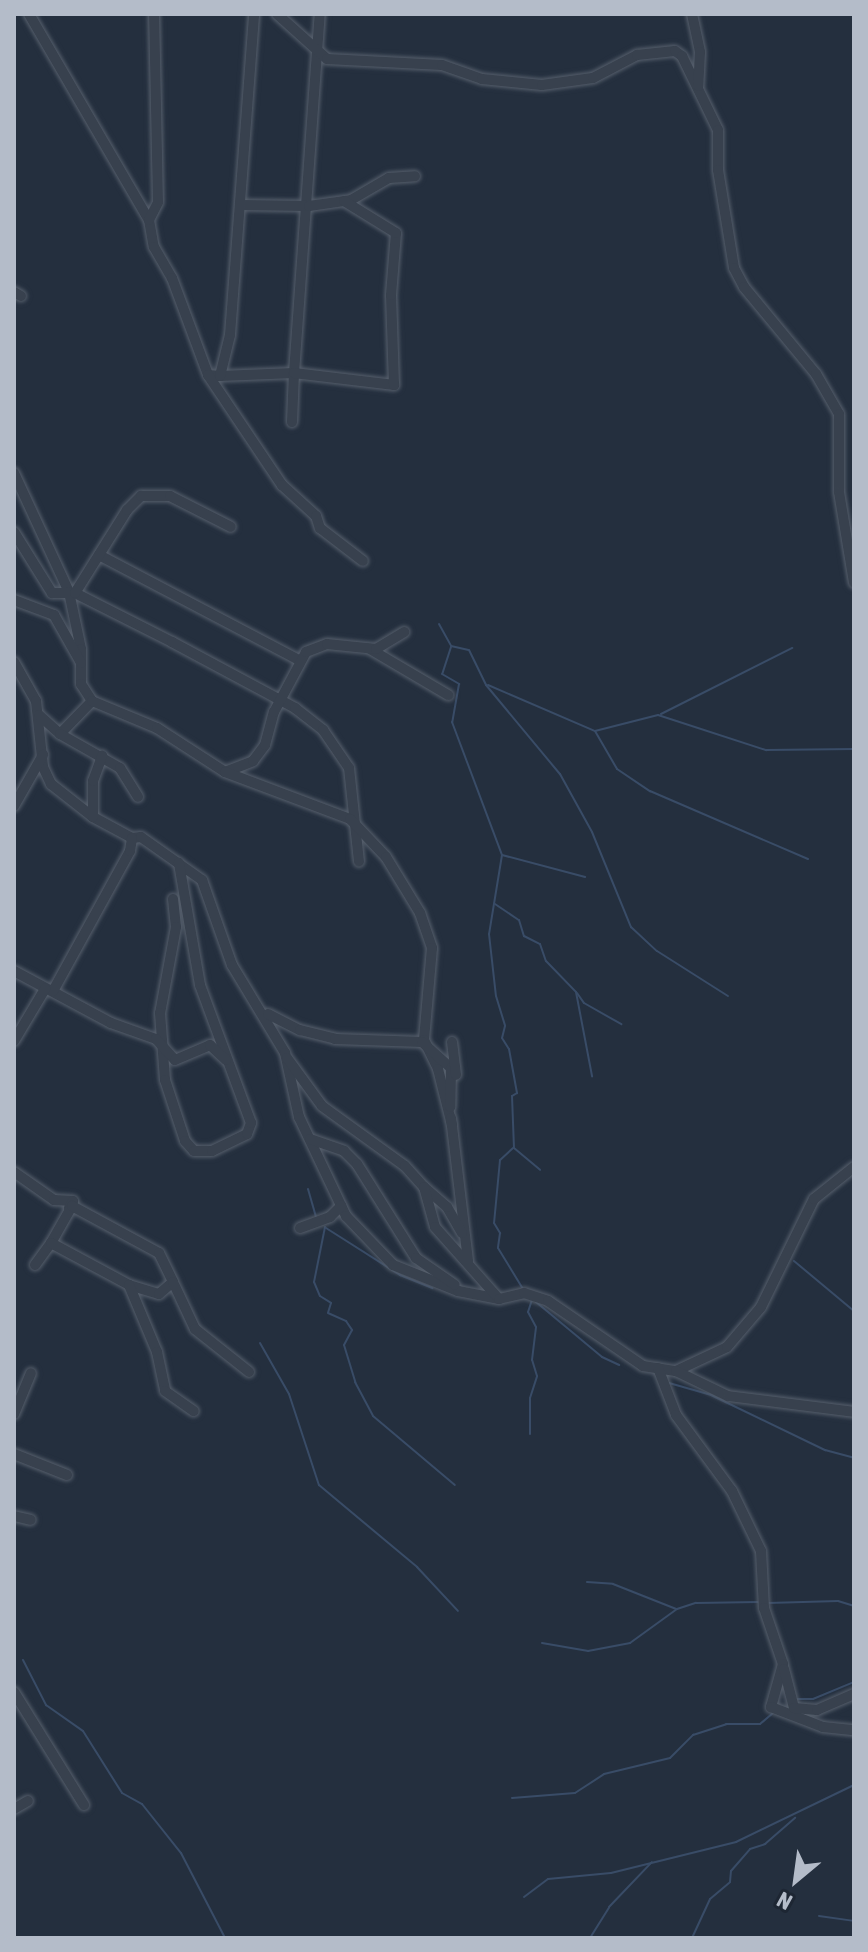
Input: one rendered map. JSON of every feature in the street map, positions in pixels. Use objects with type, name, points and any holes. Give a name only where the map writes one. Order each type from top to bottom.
[{"type":"street","points":[[29,14],[149,220],[154,247],[172,278],[208,375],[282,485],[316,516],[320,528],[363,561]]},
{"type":"street","points":[[149,220],[158,202],[154,14]]},
{"type":"street","points":[[220,376],[230,335],[254,14]]},
{"type":"street","points":[[277,14],[327,59],[442,65],[482,79],[542,85],[593,78],[637,55],[675,51],[698,88],[718,130],[718,170],[734,268],[744,287],[816,374],[839,414],[839,492],[854,583]]},
{"type":"street","points":[[292,422],[320,14]]},
{"type":"street","points":[[692,14],[700,52],[698,88]]},
{"type":"street","points":[[240,205],[307,206],[344,201],[389,178],[415,176]]},
{"type":"street","points":[[208,375],[294,373],[394,385],[391,295],[396,233],[344,201]]},
{"type":"street","points":[[14,473],[72,593],[82,666],[81,684],[92,701],[157,728],[225,772],[354,821],[386,857],[427,931],[432,948],[423,1027],[426,1045],[438,1069],[452,1125]]},
{"type":"street","points":[[72,593],[141,496],[170,496],[231,527]]},
{"type":"street","points":[[14,532],[52,593],[72,593],[280,700],[323,730],[349,768],[359,861]]},
{"type":"street","points":[[99,555],[299,660]]},
{"type":"street","points":[[14,600],[54,615],[82,666]]},
{"type":"street","points":[[225,772],[253,761],[269,737],[280,700],[306,652],[327,644],[381,647],[404,632]]},
{"type":"street","points":[[365,646],[448,695]]},
{"type":"street","points":[[14,662],[31,686],[51,784],[93,817],[132,838],[141,837],[202,880],[232,965],[285,1053],[322,1106],[405,1166],[447,1207],[462,1233]]},
{"type":"street","points":[[60,734],[92,701]]},
{"type":"street","points":[[39,715],[60,734],[102,756],[125,773],[138,797]]},
{"type":"street","points":[[14,806],[43,755]]},
{"type":"street","points":[[93,817],[93,781],[102,756]]},
{"type":"street","points":[[14,1041],[49,990],[130,851],[132,838]]},
{"type":"street","points":[[179,863],[200,985],[246,1103],[247,1134],[212,1151],[194,1151],[173,1112],[163,1046],[161,996],[174,941],[173,899],[193,949]]},
{"type":"street","points":[[232,965],[268,1014],[285,1053],[285,1073],[310,1139],[341,1206],[366,1242],[393,1265],[470,1295],[499,1299],[524,1293],[548,1301],[643,1366],[676,1371],[728,1396],[854,1412]]},
{"type":"street","points":[[14,971],[163,1046],[175,1060],[210,1045],[229,1062]]},
{"type":"street","points":[[268,1014],[325,1037],[390,1037],[426,1045],[451,1068],[450,1113],[462,1233],[472,1270]]},
{"type":"street","points":[[450,1113],[456,1070],[452,1042]]},
{"type":"street","points":[[310,1139],[344,1151],[357,1164],[416,1258],[470,1295]]},
{"type":"street","points":[[676,1371],[727,1347],[761,1307],[814,1199],[854,1167]]},
{"type":"street","points":[[14,1172],[54,1200],[73,1201],[35,1265],[72,1206],[159,1253],[195,1329],[249,1372]]},
{"type":"street","points":[[424,1187],[435,1227],[499,1299]]},
{"type":"street","points":[[300,1228],[330,1217],[341,1206]]},
{"type":"street","points":[[51,1243],[129,1285],[159,1294],[173,1282]]},
{"type":"street","points":[[129,1285],[157,1352],[165,1391],[194,1411]]},
{"type":"street","points":[[658,1368],[676,1415],[732,1491],[761,1551],[764,1608],[794,1708],[817,1710],[854,1694]]},
{"type":"street","points":[[14,1414],[31,1373]]},
{"type":"street","points":[[14,1454],[67,1475]]},
{"type":"street","points":[[14,1516],[31,1520]]},
{"type":"street","points":[[783,1667],[772,1701],[777,1713],[795,1713],[823,1727],[854,1730]]},
{"type":"street","points":[[14,1692],[84,1805]]},
{"type":"street","points":[[14,1809],[28,1801]]},
{"type":"waterway","points":[[439,624],[451,646],[469,650],[486,685],[560,774],[592,832],[631,927],[657,951],[728,996]]},
{"type":"waterway","points":[[451,647],[442,674],[459,684],[452,722],[502,855],[585,877]]},
{"type":"waterway","points":[[661,714],[792,648]]},
{"type":"waterway","points":[[488,685],[595,731],[617,769],[650,791],[808,859]]},
{"type":"waterway","points":[[595,731],[658,715],[766,750],[854,749]]},
{"type":"waterway","points":[[502,855],[489,934],[496,996],[505,1026],[502,1038],[509,1049],[517,1093],[512,1096],[514,1148],[540,1170]]},
{"type":"waterway","points":[[495,904],[519,920],[524,936],[540,944],[546,961],[576,992],[592,1076]]},
{"type":"waterway","points":[[577,993],[584,1003],[621,1024]]},
{"type":"waterway","points":[[513,1148],[500,1160],[494,1223],[500,1233],[498,1248],[523,1289]]},
{"type":"waterway","points":[[308,1189],[316,1217]]},
{"type":"waterway","points":[[325,1227],[314,1282],[320,1296],[331,1303],[328,1313],[346,1321],[352,1330],[344,1345],[355,1382],[373,1416],[455,1485]]},
{"type":"waterway","points":[[326,1228],[400,1275],[432,1288]]},
{"type":"waterway","points":[[794,1261],[854,1311]]},
{"type":"waterway","points":[[530,1434],[530,1398],[537,1376],[532,1360],[536,1327],[528,1312],[532,1300]]},
{"type":"waterway","points":[[536,1302],[602,1357],[619,1365]]},
{"type":"waterway","points":[[260,1343],[289,1394],[319,1485],[417,1567],[458,1611]]},
{"type":"waterway","points":[[669,1383],[711,1395],[825,1450],[854,1458]]},
{"type":"waterway","points":[[587,1582],[613,1584],[676,1609]]},
{"type":"waterway","points":[[768,1603],[838,1601],[854,1606]]},
{"type":"waterway","points":[[542,1643],[588,1651],[630,1643],[677,1609],[696,1603],[758,1602]]},
{"type":"waterway","points":[[23,1660],[46,1705],[83,1731],[122,1793],[142,1804],[181,1853],[225,1938]]},
{"type":"waterway","points":[[795,1699],[813,1699],[854,1682]]},
{"type":"waterway","points":[[512,1798],[575,1793],[604,1774],[670,1758],[693,1735],[726,1724],[760,1724],[773,1713]]},
{"type":"waterway","points":[[524,1897],[548,1879],[611,1873],[736,1842],[854,1785]]},
{"type":"waterway","points":[[692,1938],[710,1899],[730,1882],[731,1871],[750,1849],[765,1844],[795,1818]]},
{"type":"waterway","points":[[590,1938],[609,1907],[652,1862]]},
{"type":"waterway","points":[[819,1916],[854,1921]]}]
